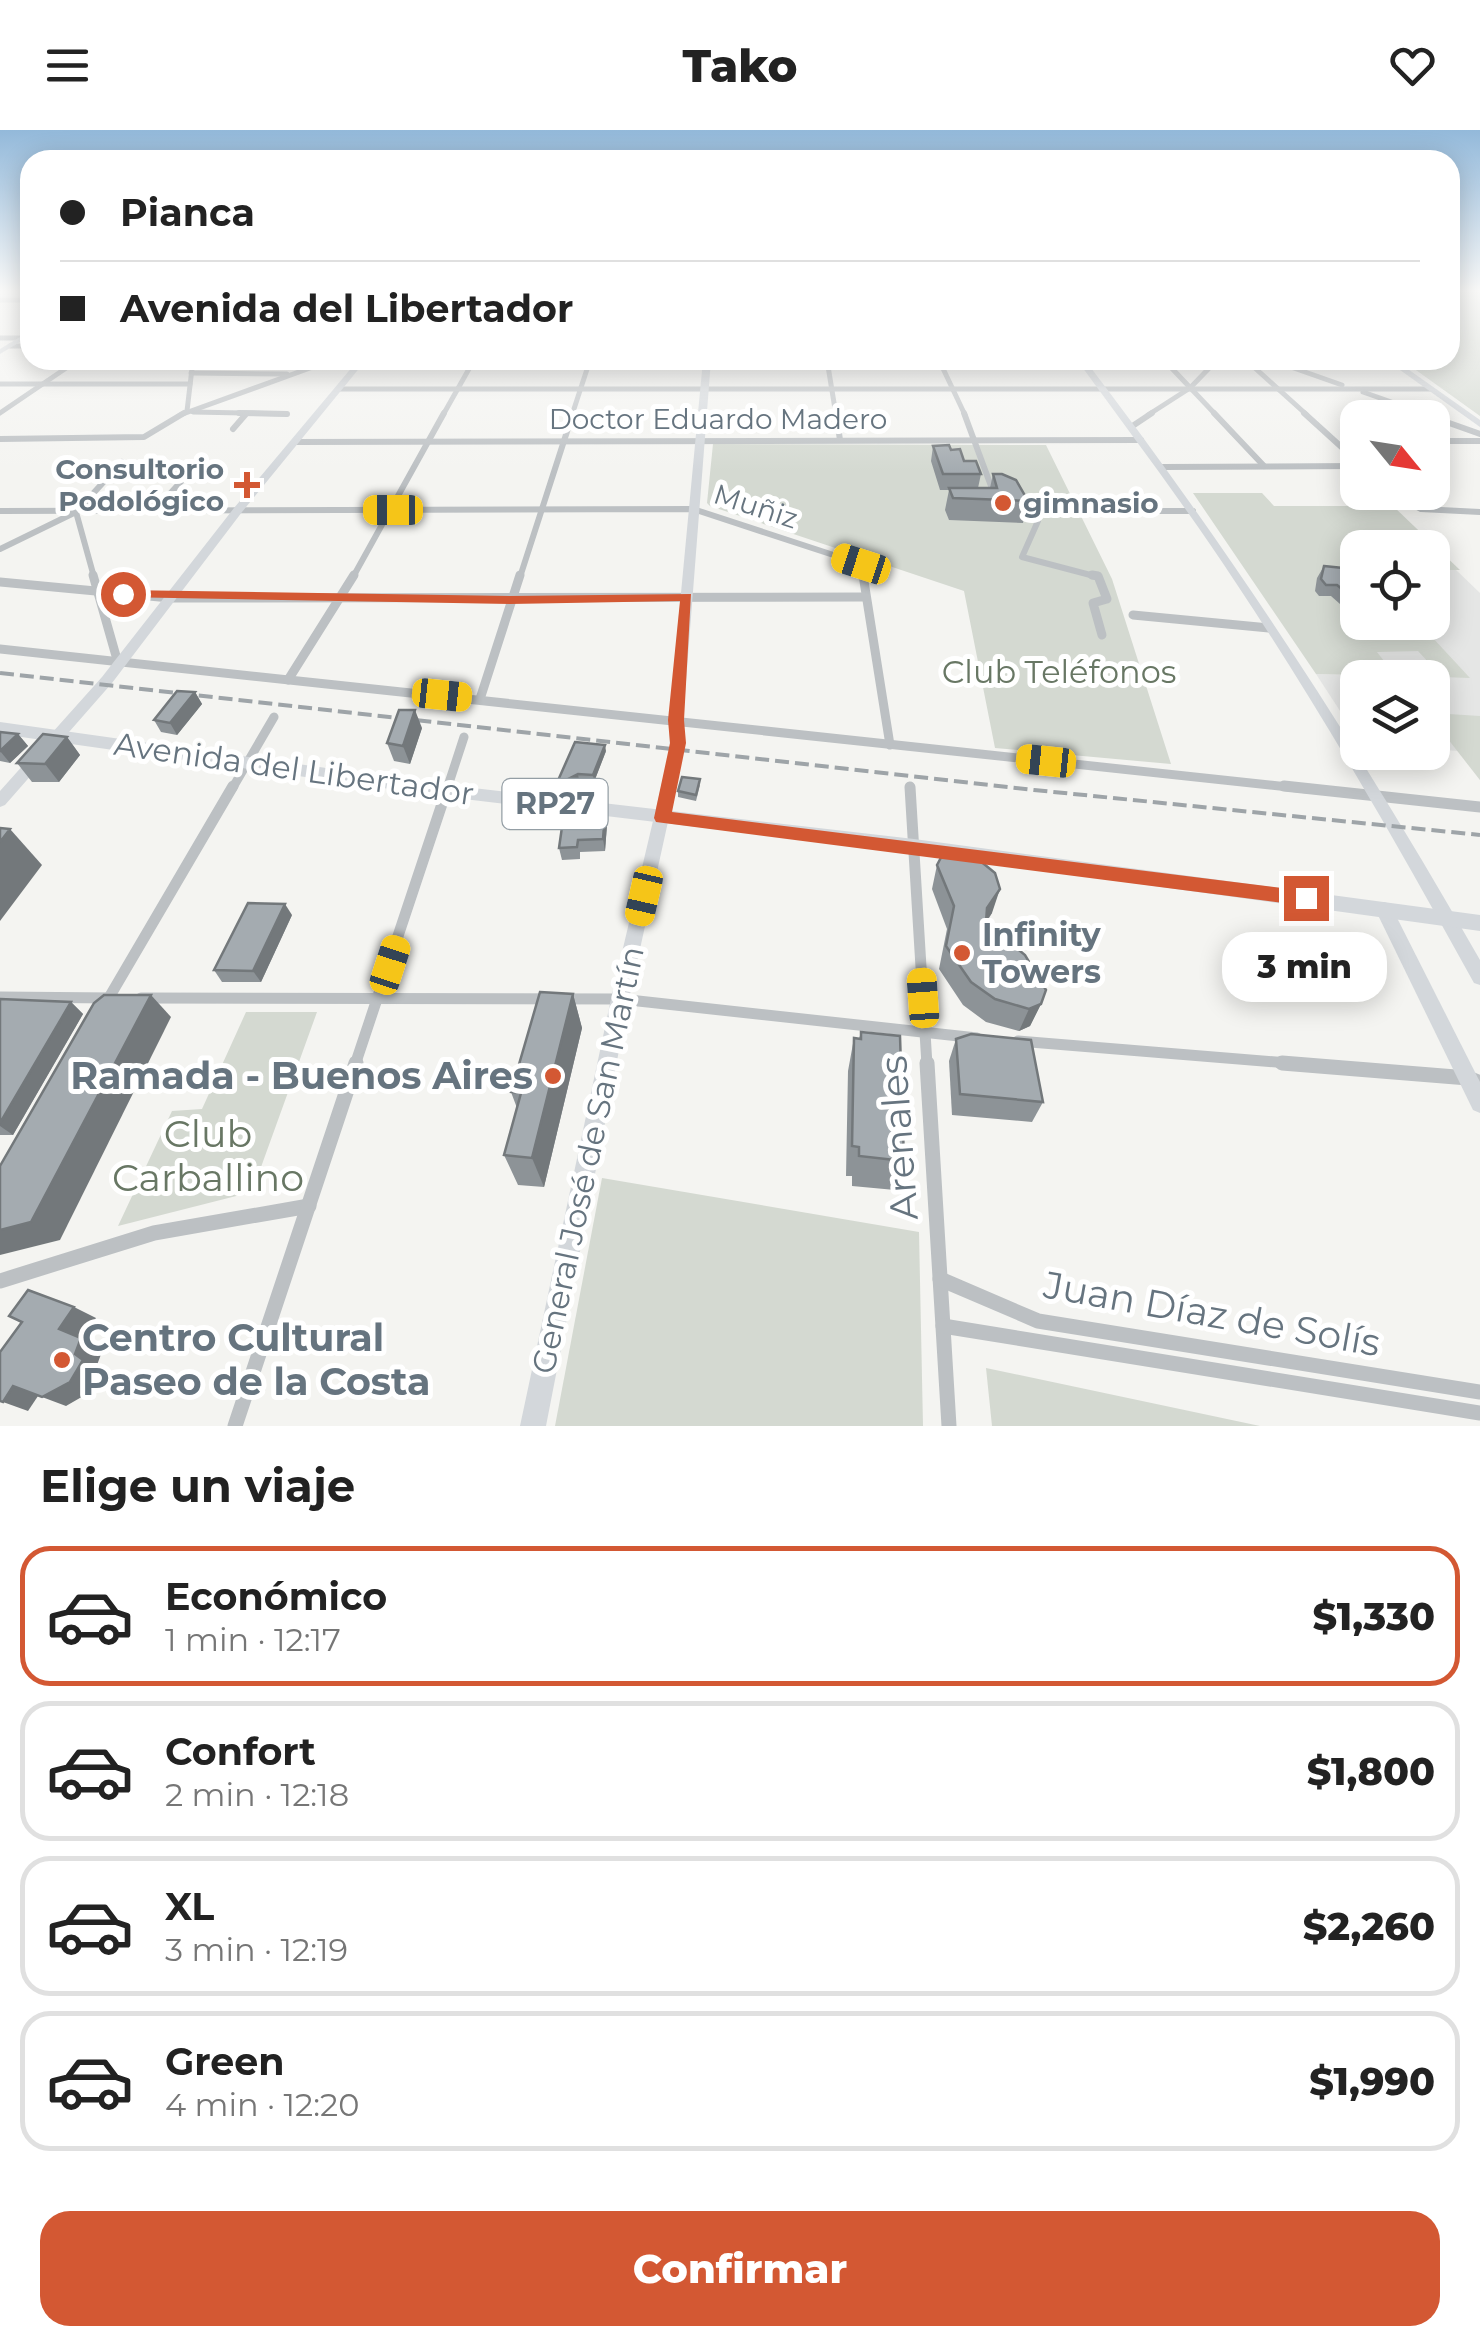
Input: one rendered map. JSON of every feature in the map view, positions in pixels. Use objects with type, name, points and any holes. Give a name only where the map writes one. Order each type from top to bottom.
[{"type":"main road","name":"Avenida del Libertador","points":[[0,728],[447,791],[914,846],[1480,923]]},
{"type":"street","points":[[0,413],[63,370]]},
{"type":"street","points":[[186,412],[192,370]]},
{"type":"street","points":[[0,439],[144,437],[186,412],[304,370]]},
{"type":"street","points":[[0,801],[118,662],[354,370]]},
{"type":"street","points":[[288,680],[342,598],[468,370]]},
{"type":"street","points":[[480,699],[587,370]]},
{"type":"street","name":"General José de San Martín","points":[[533,1426],[620,999],[677,749],[680,729],[676,720],[706,370]]},
{"type":"street","points":[[829,370],[840,440]]},
{"type":"street","points":[[943,370],[977,441],[991,486],[1015,496],[1038,522],[1022,557],[1098,576],[1107,599],[1093,603],[1102,635]]},
{"type":"street","points":[[1089,370],[1163,468],[1269,628],[1376,795],[1480,977]]},
{"type":"street","points":[[1173,370],[1264,466]]},
{"type":"street","points":[[1131,427],[1190,388],[1207,370]]},
{"type":"street","points":[[1257,370],[1340,447]]},
{"type":"street","points":[[1299,370],[1480,437]]},
{"type":"street","points":[[1404,370],[1480,424]]},
{"type":"street","points":[[192,373],[293,374]]},
{"type":"street","points":[[0,384],[190,384]]},
{"type":"street","points":[[339,388],[1430,389]]},
{"type":"street","points":[[186,412],[287,414]]},
{"type":"street","points":[[233,429],[246,414]]},
{"type":"street","points":[[1450,440],[1480,437]]},
{"type":"street","name":"Doctor Eduardo Madero","points":[[295,442],[1140,440]]},
{"type":"street","points":[[0,549],[76,512],[122,462]]},
{"type":"street","points":[[1163,468],[1340,464]]},
{"type":"street","points":[[154,510],[188,474]]},
{"type":"street","name":"Muñiz","points":[[0,512],[693,509],[861,564],[865,598]]},
{"type":"street","points":[[1419,510],[1480,512]]},
{"type":"street","points":[[1084,511],[1193,511]]},
{"type":"street","points":[[76,512],[118,662]]},
{"type":"street","points":[[0,582],[170,598],[865,598],[890,745]]},
{"type":"street","points":[[1133,615],[1269,628]]},
{"type":"street","points":[[0,648],[1480,807]]},
{"type":"street","points":[[99,1015],[274,717]]},
{"type":"street","points":[[235,1426],[464,737]]},
{"type":"street","name":"Arenales","points":[[910,787],[949,1426]]},
{"type":"street","points":[[1384,909],[1476,1083],[1480,1103]]},
{"type":"street","points":[[0,997],[620,999],[925,1034],[1476,1083]]},
{"type":"street","points":[[0,1282],[154,1233],[309,1206]]},
{"type":"street","name":"Juan Díaz de Solís","points":[[940,1279],[972,1289],[1006,1310],[1038,1321],[1480,1392]]},
{"type":"street","name":"Juan Díaz de Solís","points":[[943,1326],[1480,1414]]},
{"type":"shaded area","points":[[1450,569],[1455,569],[1480,593],[1480,780],[1458,751],[1450,750],[1450,660],[1383,660],[1376,651],[1443,651],[1434,640],[1450,640]]},
{"type":"shaded area","points":[[1316,674],[1340,675],[1340,711]]},
{"type":"green space","points":[[1460,351],[1480,351],[1480,416],[1416,370],[1460,370]]},
{"type":"green space","name":"Club Teléfonos","points":[[713,444],[1046,445],[1112,579],[1171,764],[995,748],[964,591],[710,506],[707,503]]},
{"type":"green space","points":[[1193,493],[1262,493],[1274,506],[1397,510],[1418,530],[1340,530],[1340,640],[1435,640],[1470,678],[1450,677],[1450,660],[1426,660],[1418,651],[1377,652],[1383,660],[1340,660],[1340,675],[1316,674]]},
{"type":"green space","points":[[1450,714],[1480,716],[1480,780],[1450,742]]},
{"type":"green space","name":"Club Carballino","points":[[246,1012],[317,1012],[252,1192],[118,1226],[172,1111],[202,1109]]},
{"type":"green space","points":[[602,1178],[919,1232],[923,1426],[555,1426]]},
{"type":"green space","points":[[986,1368],[1260,1426],[992,1426]]},
{"type":"building","points":[[949,445],[951,450],[960,449],[964,461],[976,461],[981,474],[943,474],[933,446]]},
{"type":"building","points":[[993,474],[1016,480],[1028,501],[953,498],[949,488],[997,488]]},
{"type":"building","points":[[1324,566],[1340,568],[1340,587],[1326,585],[1321,579]]},
{"type":"building","points":[[177,691],[195,692],[170,723],[154,720]]},
{"type":"building","points":[[399,710],[415,710],[403,746],[387,743]]},
{"type":"building","points":[[0,732],[18,734],[0,751]]},
{"type":"building","points":[[43,734],[67,737],[45,764],[17,763]]},
{"type":"building","points":[[575,742],[605,745],[593,775],[578,774],[556,785]]},
{"type":"building","points":[[682,777],[700,779],[696,795],[678,791]]},
{"type":"building","points":[[605,813],[603,839],[578,840],[577,847],[559,848],[563,820],[579,820],[580,814]]},
{"type":"building","points":[[0,828],[10,829],[0,842]]},
{"type":"building","points":[[944,852],[973,855],[995,873],[1000,889],[987,908],[986,923],[1025,955],[1046,990],[1041,1004],[1029,1009],[995,999],[971,982],[946,946],[954,906],[937,865]]},
{"type":"building","points":[[248,903],[285,904],[253,971],[214,970]]},
{"type":"building","points":[[540,992],[573,994],[532,1158],[504,1155],[521,1093],[511,1092]]},
{"type":"building","points":[[104,995],[151,995],[31,1222],[0,1230],[0,1166],[94,1003]]},
{"type":"building","points":[[0,999],[71,1002],[0,1123]]},
{"type":"building","points":[[861,1032],[900,1036],[904,1161],[859,1156],[859,1147],[852,1146],[854,1038],[861,1039]]},
{"type":"building","points":[[971,1034],[1031,1040],[1043,1102],[960,1094],[956,1039]]},
{"type":"building","points":[[28,1290],[74,1307],[59,1329],[81,1338],[75,1354],[83,1360],[70,1382],[42,1397],[13,1386],[3,1402],[0,1352],[22,1322],[9,1316]]},
{"type":"railway","points":[[0,673],[1034,790],[1480,835]]},
{"type":"place","name":"Consultorio Podológico","points":[[247,485]]},
{"type":"place","name":"gimnasio","points":[[1003,503]]},
{"type":"place","name":"Infinity Towers","points":[[962,953]]},
{"type":"place","name":"Ramada - Buenos Aires","points":[[553,1076]]},
{"type":"place","name":"Centro Cultural Paseo de la Costa","points":[[62,1360]]},
{"type":"route","points":[[123,594],[170,598],[510,600],[686,597],[676,720],[680,729],[662,818],[914,846],[1306,898]]}]
